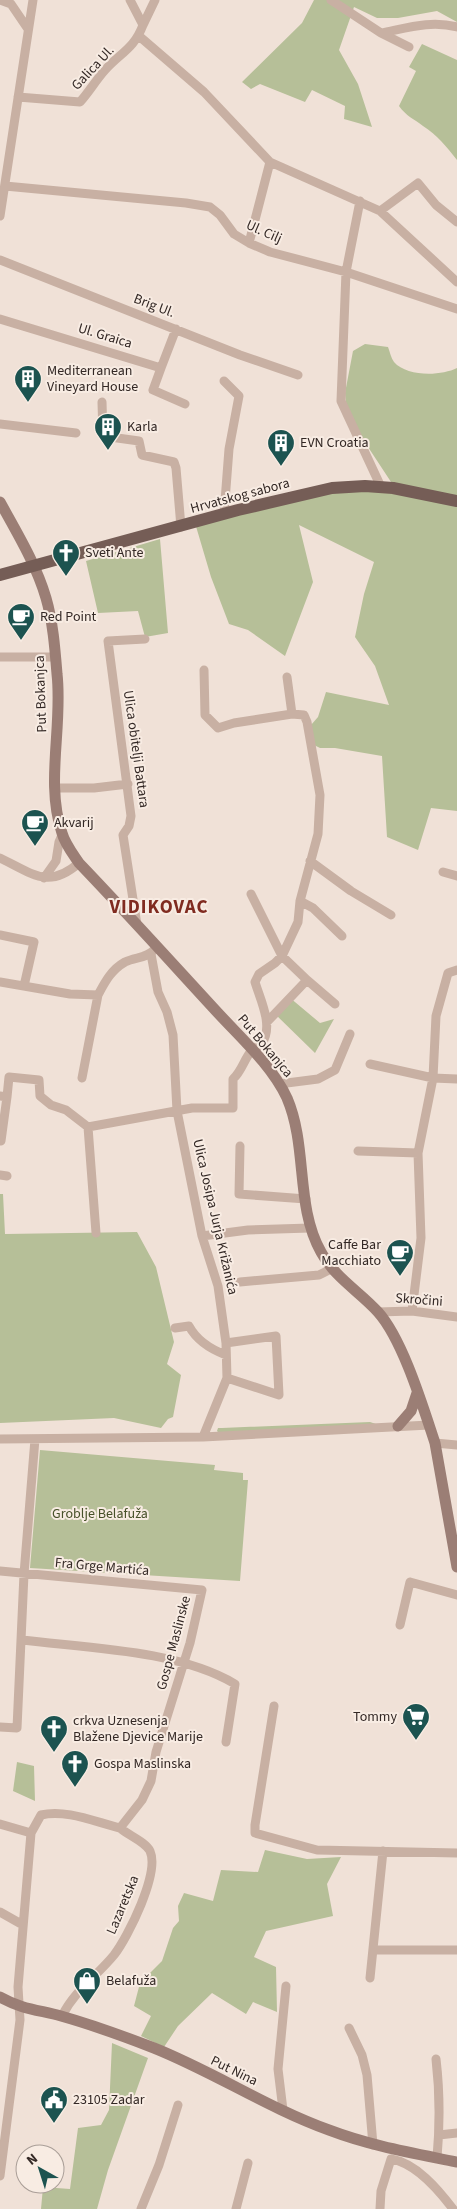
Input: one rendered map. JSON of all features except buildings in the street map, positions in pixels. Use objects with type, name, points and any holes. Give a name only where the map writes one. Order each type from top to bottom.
[{"type":"main road","name":"Hrvatskog sabora","points":[[0,575],[33,564],[332,488],[381,487],[423,493],[457,501]]},
{"type":"main road","name":"Put Bokanjca","points":[[0,502],[33,564],[46,599],[58,677],[56,788],[57,812],[62,835],[79,863],[137,925],[154,950],[252,1050],[279,1084],[294,1118],[310,1228],[331,1269],[378,1312],[390,1329],[429,1425],[435,1443],[456,1553],[457,1568]]},
{"type":"main road","points":[[398,1426],[411,1411],[417,1393]]},
{"type":"main road","name":"Put Nina","points":[[0,1997],[19,2007],[62,2016],[108,2030],[156,2049],[261,2101],[327,2130],[373,2145],[457,2162]]},
{"type":"street","points":[[0,0],[10,2],[28,28]]},
{"type":"street","points":[[0,216],[32,0]]},
{"type":"street","points":[[130,0],[143,25]]},
{"type":"street","name":"Galica Ul.","points":[[18,97],[80,102],[106,69],[123,55],[139,36],[155,0]]},
{"type":"street","points":[[331,0],[381,33],[409,47]]},
{"type":"street","points":[[381,33],[418,25],[442,23],[457,27]]},
{"type":"street","points":[[139,36],[204,92],[270,162],[360,200],[380,211],[457,282]]},
{"type":"street","points":[[249,244],[270,162]]},
{"type":"street","points":[[380,211],[418,183],[436,205],[457,222]]},
{"type":"street","name":"Ul. Cilj","points":[[5,186],[186,203],[210,207],[220,215],[234,234],[249,244],[270,252],[346,272],[457,309]]},
{"type":"street","points":[[360,200],[346,272],[341,401],[381,487]]},
{"type":"street","name":"Brig Ul.","points":[[0,260],[240,355],[298,375]]},
{"type":"street","name":"Ul. Graica","points":[[0,319],[162,368]]},
{"type":"street","points":[[176,329],[153,390],[185,404]]},
{"type":"street","points":[[224,381],[239,396],[229,449],[224,514]]},
{"type":"street","points":[[102,402],[104,436],[138,441],[142,455],[174,462],[181,527]]},
{"type":"street","points":[[0,424],[76,433]]},
{"type":"street","name":"Ulica obitelji Battara","points":[[137,925],[123,835],[129,826],[131,816],[128,784],[108,641],[145,639]]},
{"type":"street","points":[[0,657],[55,657]]},
{"type":"street","points":[[1,1140],[3,1096],[9,1077],[39,1080],[40,1096],[51,1105],[66,1110],[88,1127],[192,1108],[234,1108],[233,1080],[240,1073],[252,1050],[262,1043],[266,1032],[267,1022],[255,982],[260,974],[282,956],[298,922],[300,901],[318,834],[320,794],[307,722],[304,715],[292,714],[234,723],[218,728],[205,714],[204,670]]},
{"type":"street","points":[[287,677],[292,714]]},
{"type":"street","points":[[56,788],[94,788],[128,784]]},
{"type":"street","points":[[44,878],[56,861],[62,835]]},
{"type":"street","points":[[0,858],[44,878],[58,876],[79,863]]},
{"type":"street","points":[[310,861],[351,891],[391,915]]},
{"type":"street","points":[[442,872],[457,876]]},
{"type":"street","points":[[251,894],[282,956],[335,1004]]},
{"type":"street","points":[[300,901],[313,908],[342,936]]},
{"type":"street","points":[[0,935],[34,942],[24,986]]},
{"type":"street","points":[[82,1078],[98,995],[110,974],[126,962],[154,950]]},
{"type":"street","name":"Ulica Josipa Jurja Križanića","points":[[154,950],[158,992],[167,1012],[173,1035],[177,1111],[202,1236],[218,1286],[226,1343],[227,1378],[204,1437]]},
{"type":"street","points":[[412,1311],[421,1238],[418,1153],[433,1078],[436,1016],[448,972],[457,970]]},
{"type":"street","points":[[267,1022],[307,980]]},
{"type":"street","points":[[0,982],[70,994],[98,995]]},
{"type":"street","points":[[279,1084],[318,1079],[335,1070],[350,1034]]},
{"type":"street","points":[[370,1064],[433,1078],[457,1079]]},
{"type":"street","points":[[88,1127],[96,1233]]},
{"type":"street","points":[[240,1146],[239,1194],[306,1199]]},
{"type":"street","points":[[358,1151],[418,1153]]},
{"type":"street","points":[[202,1236],[248,1230],[310,1228]]},
{"type":"street","points":[[240,1282],[319,1275],[331,1269]]},
{"type":"street","name":"Skročini","points":[[378,1312],[412,1311],[457,1318]]},
{"type":"street","points":[[175,1328],[189,1326],[204,1344],[226,1355]]},
{"type":"street","points":[[226,1343],[276,1336],[279,1395],[227,1378]]},
{"type":"street","points":[[0,1439],[204,1437],[429,1425]]},
{"type":"street","points":[[0,1727],[17,1728],[24,1574],[34,1439]]},
{"type":"street","points":[[435,1443],[457,1445]]},
{"type":"street","name":"Fra Grge Martića","points":[[0,1571],[202,1590]]},
{"type":"street","points":[[400,1625],[410,1582],[457,1595]]},
{"type":"street","name":"Gospe Maslinske","points":[[120,1828],[142,1800],[151,1782],[156,1752],[184,1662],[202,1590]]},
{"type":"street","points":[[22,1640],[184,1662],[222,1676],[235,1684],[226,1742]]},
{"type":"street","points":[[274,1706],[255,1825],[256,1833],[317,1850],[457,1853]]},
{"type":"street","points":[[0,2176],[20,2020],[18,1987],[31,1833],[41,1815],[47,1813],[59,1813],[120,1828]]},
{"type":"street","points":[[0,1824],[31,1833]]},
{"type":"street","name":"Lazaretska","points":[[62,2016],[78,1990],[113,1956],[123,1941],[150,1877],[153,1863],[150,1850],[120,1828]]},
{"type":"street","points":[[370,1978],[383,1851]]},
{"type":"street","points":[[0,1912],[23,1925]]},
{"type":"street","points":[[374,1950],[457,1950]]},
{"type":"street","points":[[283,2110],[278,2069],[286,1986]]},
{"type":"street","points":[[349,2028],[362,2055],[367,2074],[373,2145]]},
{"type":"street","points":[[436,2059],[440,2094],[437,2158]]},
{"type":"street","points":[[141,2209],[160,2165],[178,2105]]},
{"type":"street","points":[[439,2135],[457,2133]]},
{"type":"street","points":[[380,2209],[381,2191],[391,2159],[402,2161],[430,2183],[453,2209]]},
{"type":"street","points":[[236,2209],[248,2163]]},
{"type":"green space","points":[[314,0],[457,0],[457,22],[437,11],[398,18],[377,18],[354,7],[339,50],[358,84],[372,127],[344,119],[345,106],[312,90],[305,102],[260,84],[251,89],[242,82],[302,23]]},
{"type":"green space","points":[[422,44],[457,60],[457,160],[437,137],[407,115],[399,106],[416,71],[409,67]]},
{"type":"green space","points":[[365,344],[388,347],[394,362],[400,367],[415,373],[442,373],[457,368],[457,811],[431,808],[418,850],[387,837],[382,756],[335,748],[320,748],[314,745],[311,725],[318,717],[326,692],[389,705],[375,666],[355,637],[364,594],[374,562],[299,525],[313,582],[285,656],[248,630],[229,624],[211,577],[195,523],[332,488],[393,485],[347,415],[345,393],[353,351]]},
{"type":"green space","points":[[160,539],[168,633],[145,637],[138,611],[98,613],[86,561]]},
{"type":"green space","points":[[289,997],[320,1023],[334,1019],[315,1053],[274,1013]]},
{"type":"green space","points":[[0,1194],[3,1194],[5,1234],[137,1232],[156,1267],[174,1342],[167,1364],[181,1375],[173,1417],[168,1419],[161,1428],[114,1418],[0,1423]]},
{"type":"green space","points":[[370,1422],[376,1424],[219,1433],[217,1431],[218,1428]]},
{"type":"green space","name":"Groblje Belafuža","points":[[40,1450],[215,1465],[214,1470],[243,1473],[243,1480],[248,1480],[240,1581],[30,1568]]},
{"type":"green space","points":[[17,1762],[34,1766],[35,1801],[13,1791]]},
{"type":"green space","points":[[265,1850],[307,1859],[341,1857],[327,1884],[333,1916],[266,1931],[254,1957],[276,1967],[277,2012],[253,2002],[246,2014],[212,1993],[178,2026],[164,2047],[141,2036],[151,2016],[134,2006],[140,1983],[162,1961],[173,1928],[179,1921],[178,1906],[184,1893],[213,1901],[221,1870],[258,1872]]},
{"type":"green space","points":[[112,2043],[148,2058],[108,2170],[97,2209],[41,2209],[42,2194],[65,2194],[65,2189],[70,2189],[78,2128],[101,2125],[109,2110]]},
{"type":"place","name":"Mediterranean Vineyard House","points":[[28,403]]},
{"type":"place","name":"Karla","points":[[108,451]]},
{"type":"place","name":"EVN Croatia","points":[[281,467]]},
{"type":"place","name":"Sveti Ante","points":[[66,577]]},
{"type":"place","name":"Red Point","points":[[21,641]]},
{"type":"place","name":"Akvarij","points":[[35,847]]},
{"type":"place","name":"Caffe Bar Macchiato","points":[[400,1277]]},
{"type":"place","name":"Tommy","points":[[416,1741]]},
{"type":"place","name":"crkva Uznesenja Blažene Djevice Marije","points":[[54,1753]]},
{"type":"place","name":"Gospa Maslinska","points":[[75,1788]]},
{"type":"place","name":"Belafuža","points":[[87,2005]]},
{"type":"place","name":"23105 Zadar","points":[[54,2124]]},
{"type":"district","name":"VIDIKOVAC","points":[[159,907]]}]
